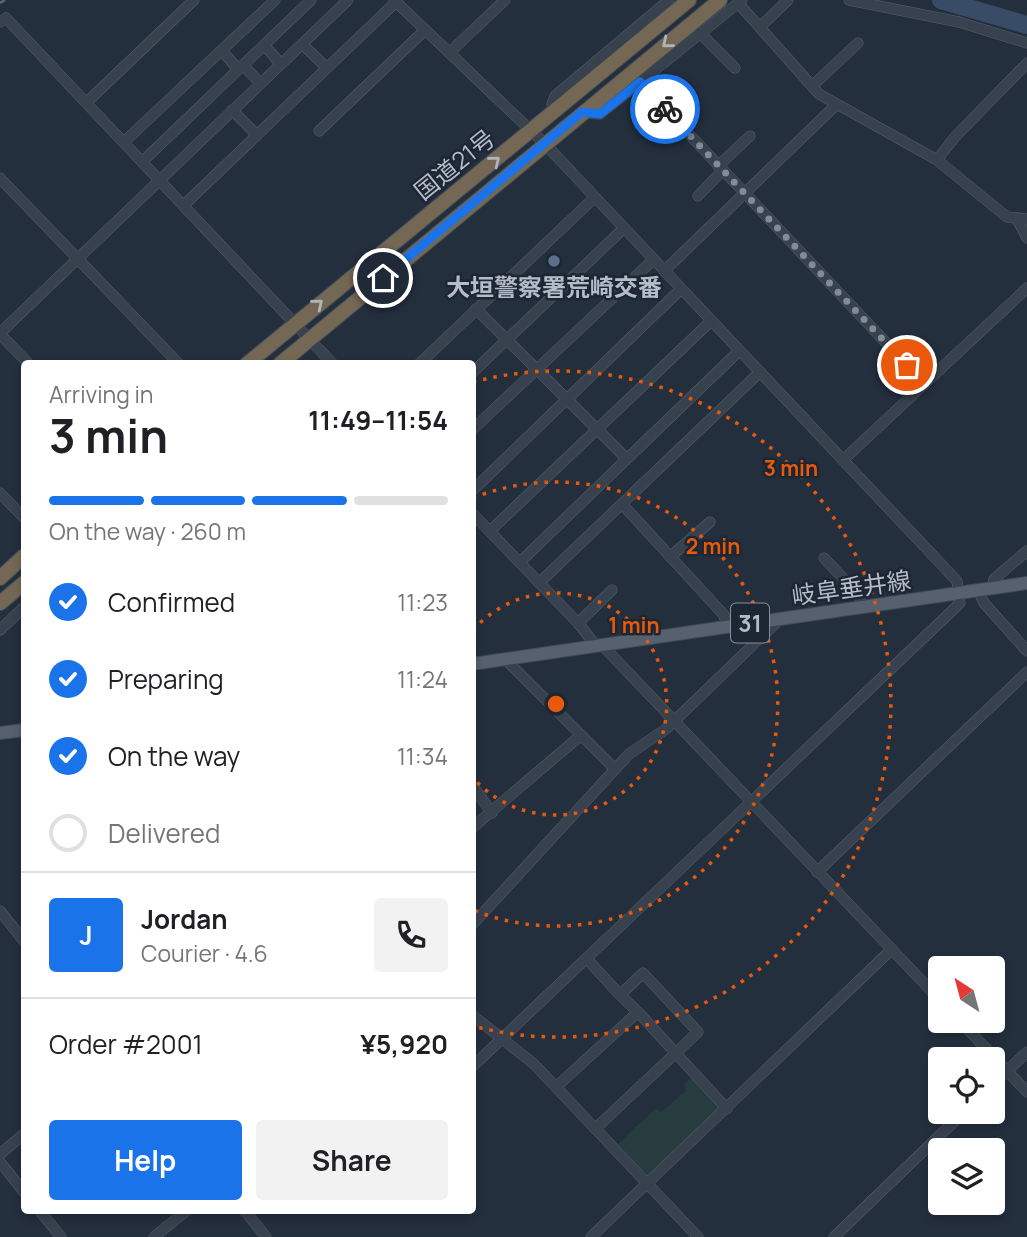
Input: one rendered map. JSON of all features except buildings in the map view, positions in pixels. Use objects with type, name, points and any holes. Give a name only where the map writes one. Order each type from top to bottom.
[{"type":"highway","name":"国道21号","points":[[252,360],[689,0]]},
{"type":"highway","name":"国道21号","points":[[285,360],[720,0]]},
{"type":"highway","points":[[0,578],[21,559]]},
{"type":"highway","points":[[0,603],[21,586]]},
{"type":"main road","name":"岐阜垂井線","points":[[476,663],[1027,583]]},
{"type":"main road","points":[[0,733],[21,730]]},
{"type":"street","points":[[86,102],[194,0]]},
{"type":"street","points":[[124,142],[275,0]]},
{"type":"street","points":[[143,161],[311,0]]},
{"type":"street","points":[[25,360],[0,333],[348,0]]},
{"type":"street","points":[[450,52],[505,0]]},
{"type":"street","points":[[554,110],[552,104],[555,96],[669,0]]},
{"type":"street","points":[[760,27],[788,0]]},
{"type":"street","points":[[849,0],[893,4],[1027,45]]},
{"type":"street","points":[[184,205],[395,1],[546,145],[957,581],[960,593],[956,607],[476,1064]]},
{"type":"street","points":[[582,112],[600,114],[741,2],[812,86],[836,105],[937,160],[1007,217],[1022,219],[1027,238]]},
{"type":"street","points":[[0,22],[6,18],[329,360]]},
{"type":"street","points":[[319,131],[425,30]]},
{"type":"street","points":[[700,33],[734,68]]},
{"type":"street","points":[[812,86],[858,43]]},
{"type":"street","points":[[302,44],[327,68]]},
{"type":"street","points":[[264,45],[281,63]]},
{"type":"street","points":[[222,51],[260,83]]},
{"type":"street","points":[[937,160],[954,138],[1027,63]]},
{"type":"street","points":[[640,82],[925,384]]},
{"type":"street","points":[[664,271],[836,105]]},
{"type":"street","points":[[232,110],[257,135]]},
{"type":"street","points":[[698,196],[750,136]]},
{"type":"street","points":[[0,178],[175,360]]},
{"type":"street","points":[[423,360],[594,198]]},
{"type":"street","points":[[476,369],[624,229]]},
{"type":"street","points":[[476,426],[653,260]]},
{"type":"street","points":[[844,460],[1027,288]]},
{"type":"street","points":[[476,487],[681,289]]},
{"type":"street","points":[[476,309],[626,458]]},
{"type":"street","points":[[490,531],[711,321]]},
{"type":"street","points":[[520,562],[739,351]]},
{"type":"street","points":[[539,583],[760,372]]},
{"type":"street","points":[[0,492],[21,515]]},
{"type":"street","points":[[622,504],[724,615],[727,626]]},
{"type":"street","points":[[476,517],[599,646],[675,720],[928,988]]},
{"type":"street","points":[[670,557],[710,522]]},
{"type":"street","points":[[1027,551],[985,589],[984,603],[1027,651]]},
{"type":"street","points":[[824,558],[859,595],[862,607]]},
{"type":"street","points":[[578,623],[612,590]]},
{"type":"street","points":[[0,630],[21,610]]},
{"type":"street","points":[[476,921],[629,754],[675,720],[780,618]]},
{"type":"street","points":[[505,659],[615,769]]},
{"type":"street","points":[[817,872],[1027,672]]},
{"type":"street","points":[[476,825],[580,736]]},
{"type":"street","points":[[476,791],[492,813]]},
{"type":"street","points":[[0,911],[21,937]]},
{"type":"street","points":[[591,1237],[891,950]]},
{"type":"street","points":[[587,959],[727,1109]]},
{"type":"street","points":[[595,1129],[698,1032],[643,972],[620,995]]},
{"type":"street","points":[[556,1087],[638,1012]]},
{"type":"street","points":[[476,1018],[556,1087],[698,1237]]},
{"type":"street","points":[[971,1033],[1027,1092]]},
{"type":"street","points":[[1007,1071],[1027,1052]]},
{"type":"street","points":[[834,1237],[951,1124]]},
{"type":"street","points":[[0,1154],[21,1136]]},
{"type":"street","points":[[0,1162],[21,1188]]},
{"type":"street","points":[[42,1214],[61,1237]]},
{"type":"street","points":[[154,1237],[182,1214]]},
{"type":"street","points":[[247,1214],[266,1237]]},
{"type":"green space","points":[[693,1077],[709,1082],[727,1102],[649,1177],[618,1144],[656,1108],[660,1113],[686,1091],[684,1084]]},
{"type":"waterway","points":[[941,0],[1027,25]]},
{"type":"railway","points":[[0,3],[5,0]]},
{"type":"way so far","points":[[665,109],[907,365]]},
{"type":"place","name":"大垣警察署荒崎交番","points":[[554,261]]},
{"type":"route","points":[[383,278],[546,145],[582,112],[600,114],[640,82],[665,109]]}]
